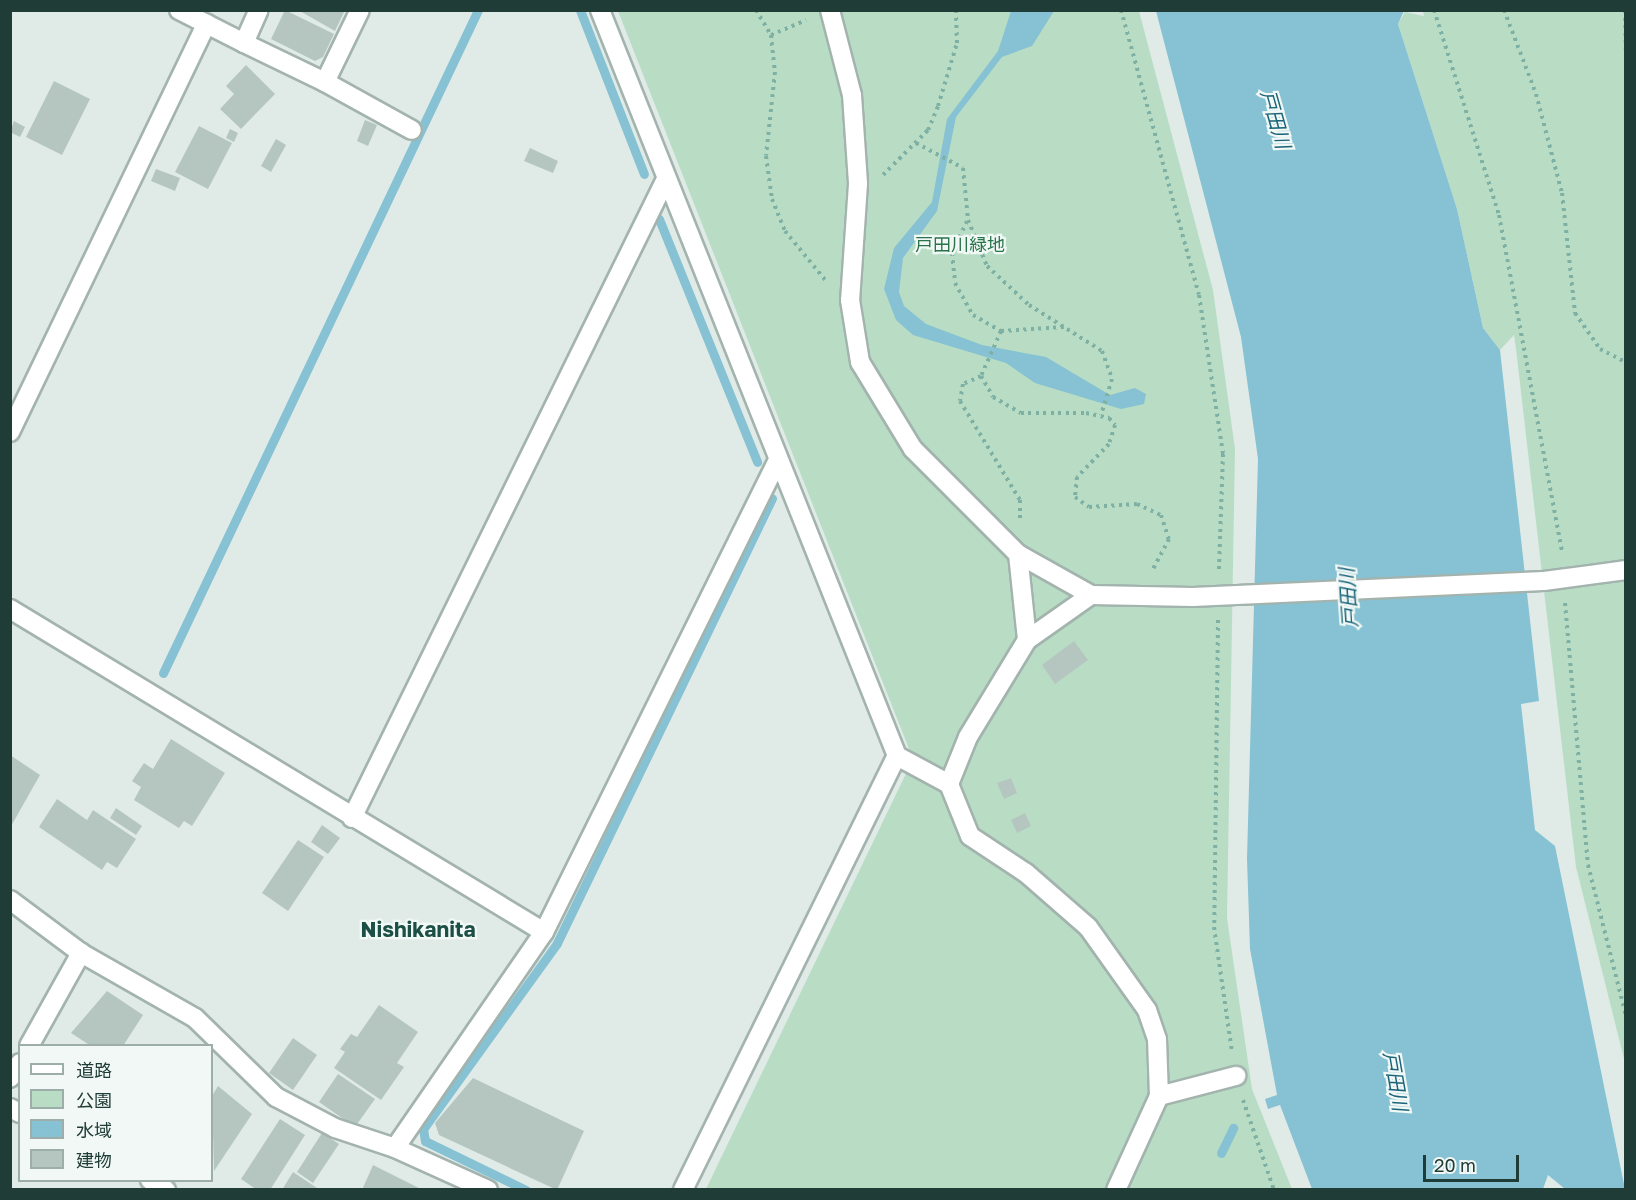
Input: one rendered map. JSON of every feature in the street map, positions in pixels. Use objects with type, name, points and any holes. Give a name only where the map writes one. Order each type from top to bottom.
[{"type":"street","points":[[179,10],[325,81],[412,130]]},
{"type":"street","points":[[244,42],[259,10]]},
{"type":"street","points":[[325,81],[360,10]]},
{"type":"street","points":[[600,10],[897,756],[949,784],[970,837],[1026,873],[1088,927],[1147,1010],[1157,1039],[1159,1096],[1116,1190]]},
{"type":"street","points":[[830,10],[852,95],[858,184],[850,300],[860,362],[887,414],[913,449],[1013,549],[1091,594],[1139,596],[1244,595],[1544,581],[1626,570]]},
{"type":"street","points":[[10,432],[206,24]]},
{"type":"street","points":[[352,818],[666,179]]},
{"type":"street","points":[[395,1148],[544,932],[778,460]]},
{"type":"street","points":[[1013,549],[1027,640]]},
{"type":"street","points":[[949,784],[968,737],[1027,640],[1091,594]]},
{"type":"street","points":[[12,614],[544,932]]},
{"type":"street","points":[[684,1190],[897,756]]},
{"type":"street","points":[[10,900],[81,953],[195,1018],[276,1097],[336,1128],[395,1148],[488,1190]]},
{"type":"street","points":[[30,1044],[81,953]]},
{"type":"street","points":[[10,1078],[18,1065]]},
{"type":"street","points":[[1159,1096],[1236,1076]]},
{"type":"street","points":[[153,1182],[166,1190]]},
{"type":"path","points":[[756,10],[771,36],[775,72],[766,156],[771,199],[785,231],[830,286],[850,300]]},
{"type":"path","points":[[858,184],[877,180],[928,130],[949,78],[957,43],[956,10]]},
{"type":"path","points":[[1434,10],[1499,215],[1562,540],[1563,579],[1588,865],[1626,1016]]},
{"type":"path","points":[[1503,10],[1536,94],[1562,193],[1575,313],[1600,349],[1626,362]]},
{"type":"path","points":[[1625,10],[1626,58]]},
{"type":"path","points":[[771,36],[810,19]]},
{"type":"path","points":[[916,143],[949,158],[963,168],[968,220],[987,266],[1029,305],[1102,351],[1111,367],[1108,392],[1101,415]]},
{"type":"path","points":[[968,220],[952,253],[955,283],[973,315],[1001,331],[1066,327]]},
{"type":"path","points":[[1001,331],[981,376],[963,384],[960,401],[1020,500],[1018,528],[1013,549]]},
{"type":"path","points":[[981,376],[993,397],[1021,413],[1101,415],[1115,425],[1115,433],[1077,477],[1075,497],[1089,507],[1152,508],[1168,530],[1169,539],[1139,596]]},
{"type":"green space","name":"戸田川緑地","points":[[618,11],[1139,11],[1213,290],[1235,449],[1227,918],[1252,1089],[1292,1189],[706,1189],[913,759]]},
{"type":"green space","points":[[1423,11],[1625,11],[1625,1063],[1576,867],[1514,335],[1500,350],[1483,328],[1457,209],[1398,24],[1405,12],[1424,16]]},
{"type":"water","points":[[1011,11],[1054,11],[1032,46],[1002,57],[956,117],[937,211],[903,258],[899,292],[904,306],[926,324],[982,345],[1046,357],[1110,395],[1135,388],[1146,394],[1144,404],[1121,409],[1035,383],[1006,363],[913,335],[896,320],[884,289],[894,248],[932,202],[947,119],[998,51]]},
{"type":"water","name":"戸田川","points":[[1156,11],[1404,11],[1398,24],[1457,209],[1483,328],[1500,350],[1539,701],[1521,704],[1535,830],[1555,846],[1625,1189],[1565,1189],[1548,1175],[1543,1189],[1312,1189],[1280,1105],[1268,1109],[1265,1099],[1277,1095],[1250,949],[1247,859],[1258,459],[1241,337]]},
{"type":"building","points":[[285,10],[334,34],[323,57],[315,61],[271,39]]},
{"type":"building","points":[[298,10],[345,10],[335,31]]},
{"type":"building","points":[[246,65],[275,94],[241,129],[220,109],[234,94],[226,86]]},
{"type":"building","points":[[54,81],[90,99],[62,155],[26,137]]},
{"type":"building","points":[[365,120],[377,125],[368,146],[357,141]]},
{"type":"building","points":[[14,121],[25,127],[20,137],[10,132]]},
{"type":"building","points":[[199,126],[232,143],[208,189],[175,172]]},
{"type":"building","points":[[230,129],[238,133],[234,142],[226,138]]},
{"type":"building","points":[[276,139],[286,145],[271,172],[261,166]]},
{"type":"building","points":[[530,148],[558,161],[553,173],[524,161]]},
{"type":"building","points":[[156,169],[180,178],[175,191],[151,181]]},
{"type":"building","points":[[1074,641],[1088,660],[1055,684],[1042,665]]},
{"type":"building","points":[[171,739],[225,773],[192,826],[184,821],[179,828],[134,800],[141,787],[132,781],[144,763],[153,769]]},
{"type":"building","points":[[10,755],[40,775],[10,828]]},
{"type":"building","points":[[1011,778],[1017,793],[1004,799],[997,783]]},
{"type":"building","points":[[57,799],[87,820],[93,810],[136,839],[117,868],[107,862],[102,870],[39,827]]},
{"type":"building","points":[[116,808],[142,826],[136,835],[110,818]]},
{"type":"building","points":[[1025,813],[1031,826],[1017,833],[1011,820]]},
{"type":"building","points":[[322,825],[340,838],[328,854],[311,842]]},
{"type":"building","points":[[298,840],[324,857],[288,911],[262,893]]},
{"type":"building","points":[[107,991],[143,1015],[124,1044],[88,1044],[71,1033]]},
{"type":"building","points":[[379,1005],[418,1032],[397,1063],[404,1067],[381,1100],[334,1068],[345,1052],[340,1049],[351,1034],[357,1037]]},
{"type":"building","points":[[293,1038],[317,1055],[293,1090],[269,1073]]},
{"type":"building","points":[[338,1074],[375,1099],[355,1127],[319,1102]]},
{"type":"building","points":[[473,1078],[584,1131],[557,1190],[439,1135],[435,1123]]},
{"type":"building","points":[[218,1086],[252,1114],[214,1171],[213,1134],[213,1094]]},
{"type":"building","points":[[280,1119],[305,1135],[270,1190],[257,1190],[241,1179]]},
{"type":"building","points":[[322,1133],[339,1144],[313,1183],[297,1172]]},
{"type":"building","points":[[373,1165],[423,1190],[362,1190]]},
{"type":"building","points":[[293,1172],[317,1188],[316,1190],[282,1190]]},
{"type":"waterway","points":[[163,673],[478,10]]},
{"type":"waterway","points":[[580,10],[644,174]]},
{"type":"waterway","points":[[659,219],[757,462]]},
{"type":"waterway","points":[[526,1190],[425,1141],[423,1129],[557,943],[772,498]]},
{"type":"waterway","points":[[1221,1153],[1233,1128]]},
{"type":"district","name":"Nishikanita","points":[[418,929]]}]
